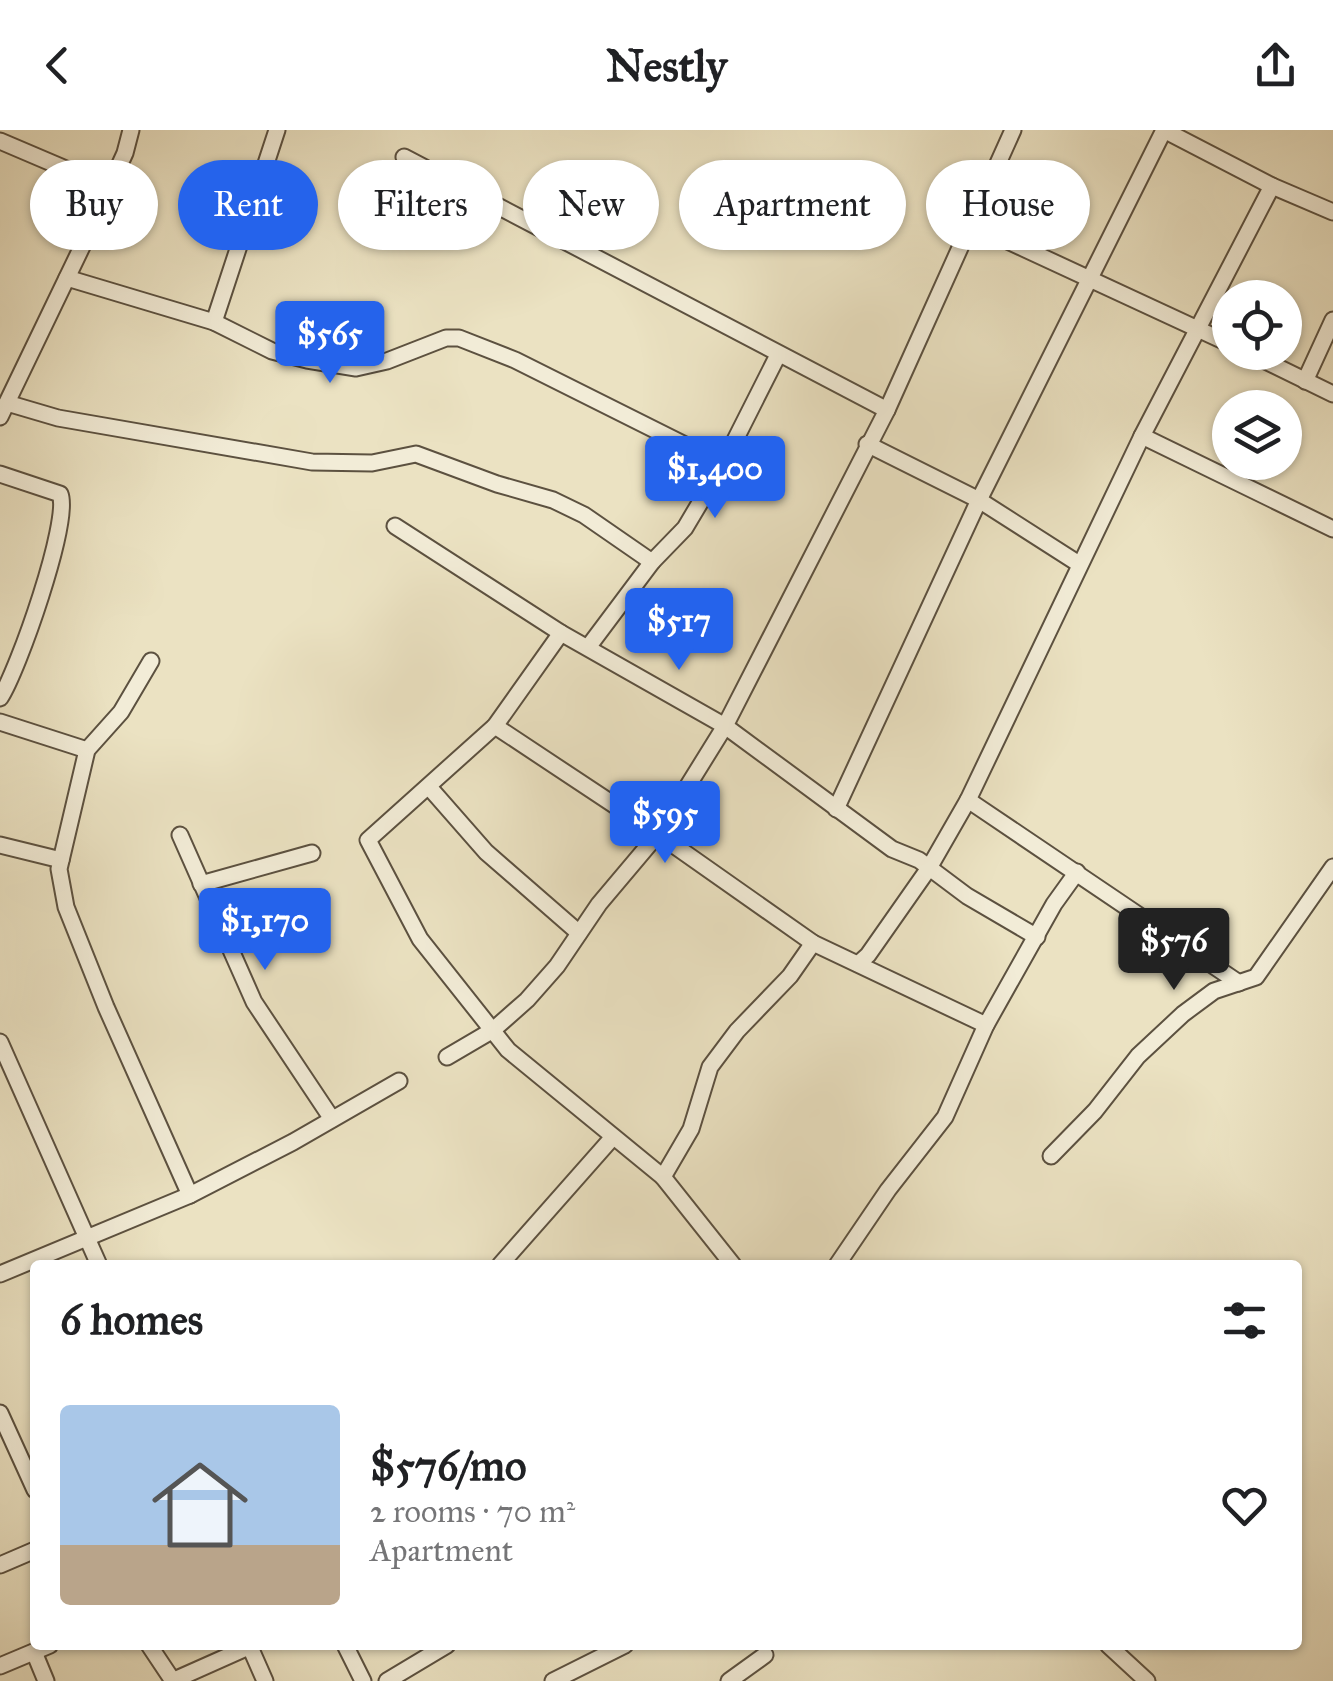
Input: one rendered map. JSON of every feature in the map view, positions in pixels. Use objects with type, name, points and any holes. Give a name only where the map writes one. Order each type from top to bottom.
[{"type":"street","points":[[122,160],[132,130]]},
{"type":"street","points":[[214,322],[277,130]]},
{"type":"street","points":[[999,160],[1013,130]]},
{"type":"street","points":[[836,809],[979,500],[1164,130],[1272,186],[1333,212]]},
{"type":"street","points":[[0,140],[46,160]]},
{"type":"street","points":[[404,157],[886,410]]},
{"type":"street","points":[[858,964],[868,956],[929,868],[968,800],[1142,436],[1272,186]]},
{"type":"street","points":[[80,250],[3,410],[312,462],[372,463],[416,454],[553,500],[652,562]]},
{"type":"street","points":[[447,1057],[493,1030],[527,1000],[658,834],[725,726],[886,410],[958,250]]},
{"type":"street","points":[[1028,250],[1212,335]]},
{"type":"street","points":[[67,278],[214,322],[287,357],[356,368],[387,362],[446,338],[459,338],[515,360],[723,464]]},
{"type":"street","points":[[1305,382],[1333,320]]},
{"type":"street","points":[[589,646],[652,562],[685,528],[723,464],[778,355]]},
{"type":"street","points":[[1282,370],[1333,394]]},
{"type":"street","points":[[1142,436],[1333,528]]},
{"type":"street","points":[[867,444],[979,500],[1079,564]]},
{"type":"street","points":[[0,474],[60,494],[63,500],[60,528],[31,623],[0,698]]},
{"type":"street","points":[[395,526],[562,633],[725,726],[892,848],[1038,937]]},
{"type":"street","points":[[562,633],[495,726],[368,840],[420,940],[508,1050],[663,1176],[729,1260]]},
{"type":"street","points":[[150,661],[121,712],[87,750],[59,869],[66,907],[106,1007],[190,1195]]},
{"type":"street","points":[[0,722],[87,750]]},
{"type":"street","points":[[495,726],[813,943],[986,1025]]},
{"type":"street","points":[[429,787],[486,852],[579,933]]},
{"type":"street","points":[[968,800],[1239,983]]},
{"type":"street","points":[[180,835],[254,1002],[332,1119]]},
{"type":"street","points":[[0,845],[61,860]]},
{"type":"street","points":[[201,884],[312,853]]},
{"type":"street","points":[[1051,1156],[1095,1111],[1149,1045],[1214,992],[1256,977],[1333,867]]},
{"type":"street","points":[[840,1260],[888,1190],[945,1118],[986,1025],[1054,904],[1077,872]]},
{"type":"street","points":[[663,1176],[690,1129],[710,1067],[813,943]]},
{"type":"street","points":[[0,1042],[97,1260]]},
{"type":"street","points":[[36,1260],[190,1195],[399,1081]]},
{"type":"street","points":[[504,1260],[613,1137]]},
{"type":"street","points":[[0,1274],[30,1262]]},
{"type":"street","points":[[0,1413],[30,1479]]},
{"type":"street","points":[[0,1565],[30,1552]]},
{"type":"street","points":[[0,1666],[39,1650]]},
{"type":"street","points":[[152,1650],[173,1681],[242,1650]]},
{"type":"street","points":[[253,1650],[265,1681]]},
{"type":"street","points":[[348,1650],[363,1681]]},
{"type":"street","points":[[387,1681],[439,1650]]},
{"type":"street","points":[[553,1681],[615,1650]]},
{"type":"street","points":[[1113,1650],[1147,1681]]},
{"type":"street","points":[[34,1652],[46,1681]]},
{"type":"street","points":[[728,1681],[766,1655]]}]
